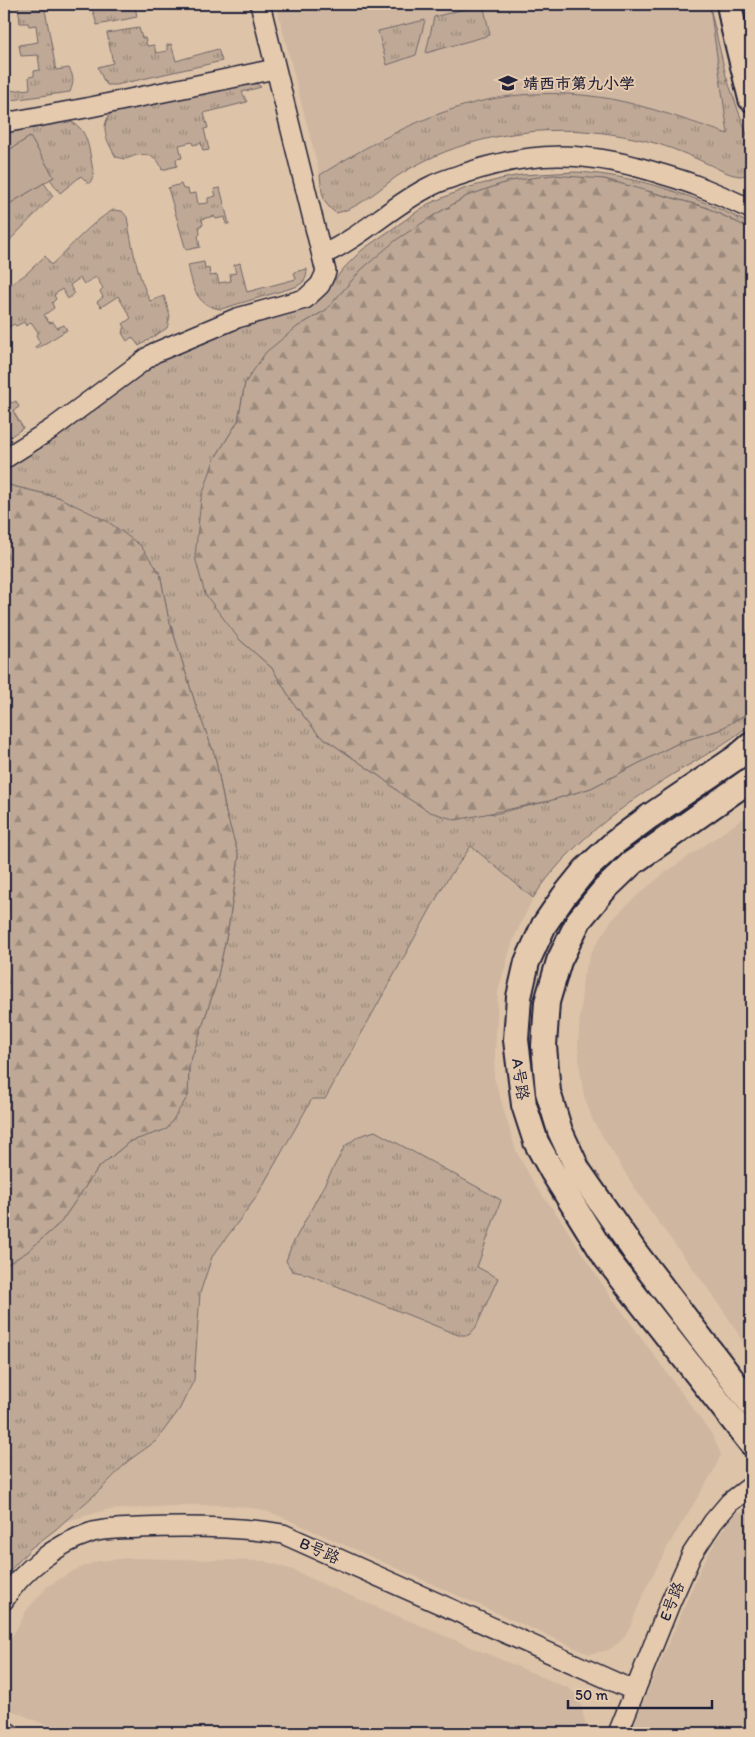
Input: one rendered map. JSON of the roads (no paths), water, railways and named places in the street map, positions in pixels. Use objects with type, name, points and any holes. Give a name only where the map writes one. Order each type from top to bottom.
[{"type":"street","points":[[4,459],[53,428],[122,379],[154,353],[237,318],[305,299],[320,285],[326,272],[260,4]]},
{"type":"street","points":[[730,4],[751,99]]},
{"type":"street","points":[[4,123],[275,69]]},
{"type":"street","points":[[322,255],[351,240],[384,214],[431,186],[485,166],[529,157],[571,156],[604,159],[626,164],[689,182],[751,209]]},
{"type":"street","name":"A号路","points":[[751,745],[737,757],[614,843],[585,870],[564,896],[544,925],[527,962],[519,997],[516,1040],[524,1104],[536,1142],[552,1171],[606,1258],[751,1442]]},
{"type":"street","name":"A号路","points":[[751,778],[632,863],[604,890],[579,920],[559,961],[547,1002],[544,1046],[548,1092],[560,1131],[578,1170],[635,1252],[751,1404]]},
{"type":"street","name":"E号路","points":[[618,1733],[692,1554],[712,1522],[730,1502],[751,1486]]},
{"type":"street","name":"B号路","points":[[4,1600],[30,1570],[58,1547],[91,1532],[168,1527],[211,1526],[249,1528],[284,1534],[635,1691]]},
{"type":"street","points":[[4,1731],[9,1733]]},
{"type":"place","name":"靖西市第九小学","points":[[508,83]]}]
